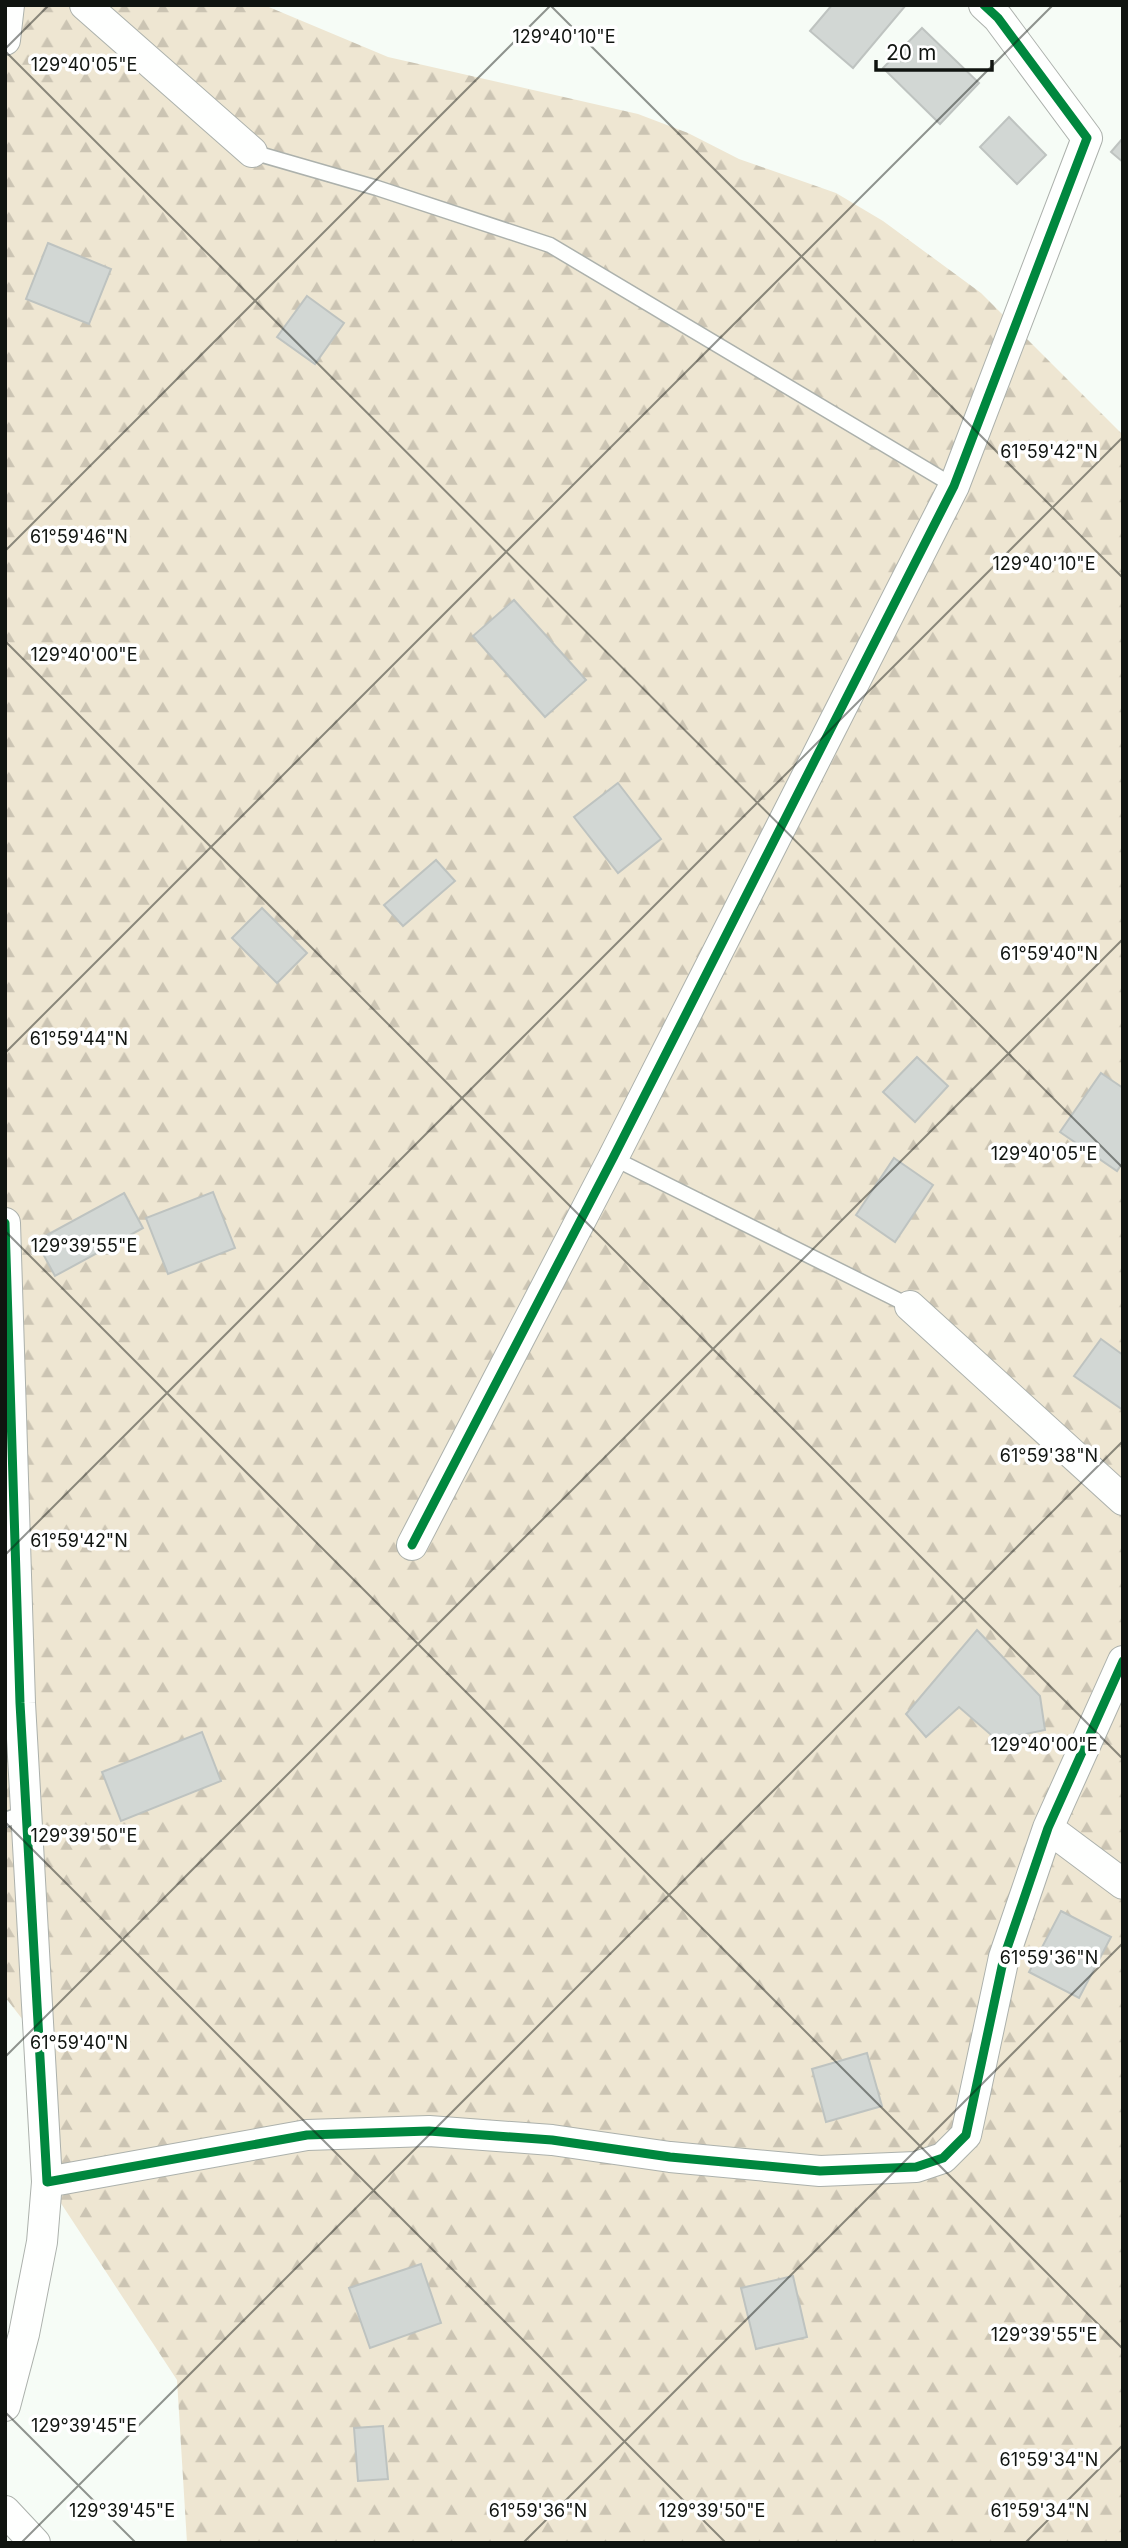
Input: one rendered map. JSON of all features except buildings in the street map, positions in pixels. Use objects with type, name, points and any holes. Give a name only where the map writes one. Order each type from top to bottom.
[{"type":"street","points":[[5,40],[9,5]]},
{"type":"street","points":[[85,5],[252,152]]},
{"type":"street","points":[[412,1545],[613,1157],[954,486],[1087,138],[991,12]]},
{"type":"street","points":[[5,1223],[20,1703],[16,1816],[47,2182],[42,2242],[5,2406]]},
{"type":"street","points":[[910,1306],[1123,1500]]},
{"type":"street","points":[[47,2182],[307,2135],[415,2131],[552,2140],[670,2157],[820,2171],[916,2167],[943,2158],[966,2135],[1004,1957],[1048,1828],[1123,1661]]},
{"type":"street","points":[[1048,1828],[1123,1884]]},
{"type":"street","points":[[5,2511],[35,2543]]},
{"type":"lane","points":[[252,152],[377,188],[550,245],[954,486]]},
{"type":"lane","points":[[613,1157],[910,1306]]},
{"type":"green space","points":[[5,5],[264,5],[388,57],[638,114],[688,133],[739,159],[836,193],[883,221],[981,293],[1123,435],[1123,2543],[187,2543],[177,2380],[47,2182],[45,2048],[5,1997]]},
{"type":"cycle path","points":[[412,1545],[613,1158],[954,486],[1087,138],[998,18],[984,5]]},
{"type":"cycle path","points":[[5,1223],[20,1703],[47,2182],[307,2135],[429,2131],[552,2140],[670,2157],[820,2171],[916,2167],[943,2158],[966,2135],[1004,1957],[1048,1828],[1123,1661]]}]
